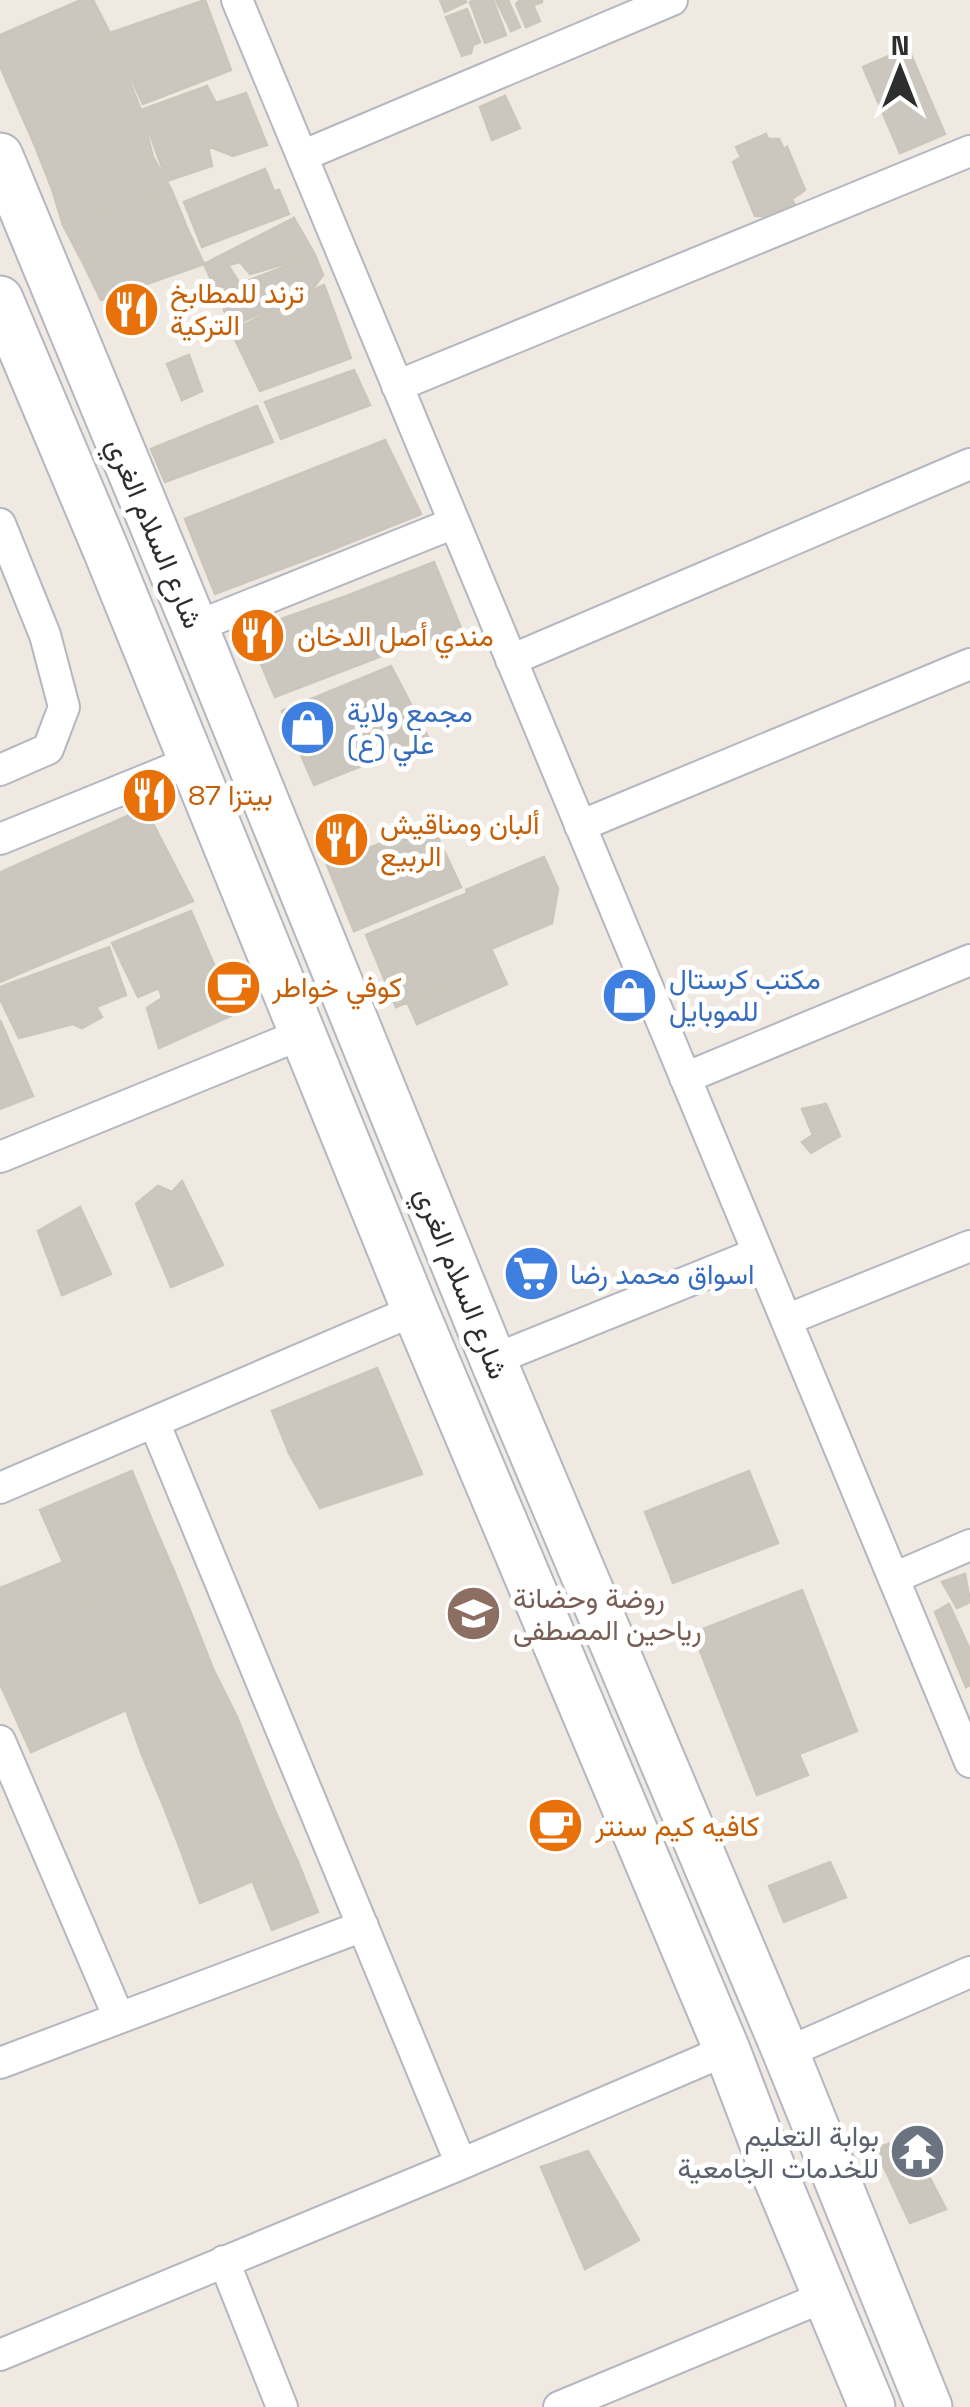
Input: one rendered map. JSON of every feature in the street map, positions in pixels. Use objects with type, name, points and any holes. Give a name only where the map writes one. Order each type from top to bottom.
[{"type":"main road","name":"شارع السلام الغري","points":[[0,156],[493,1360],[786,2052],[929,2407]]},
{"type":"main road","name":"شارع السلام الغري","points":[[0,299],[872,2407]]},
{"type":"main road","points":[[106,550],[153,530]]},
{"type":"main road","points":[[767,2155],[818,2135]]},
{"type":"street","points":[[237,0],[970,1762]]},
{"type":"street","points":[[302,156],[672,0]]},
{"type":"street","points":[[397,386],[970,150]]},
{"type":"street","points":[[511,660],[970,464]]},
{"type":"street","points":[[194,627],[454,523]]},
{"type":"street","points":[[0,524],[46,635],[64,707],[48,749],[0,770]]},
{"type":"street","points":[[580,826],[970,664]]},
{"type":"street","points":[[0,838],[192,761]]},
{"type":"street","points":[[685,1078],[970,960]]},
{"type":"street","points":[[0,1156],[302,1034]]},
{"type":"street","points":[[786,1320],[970,1246]]},
{"type":"street","points":[[493,1360],[758,1253]]},
{"type":"street","points":[[0,1488],[415,1310]]},
{"type":"street","points":[[154,1422],[461,2164]]},
{"type":"street","points":[[894,1578],[970,1545]]},
{"type":"street","points":[[0,1741],[118,2018]]},
{"type":"street","points":[[0,2064],[363,1926]]},
{"type":"street","points":[[786,2052],[970,1972]]},
{"type":"street","points":[[0,2355],[727,2050]]},
{"type":"street","points":[[224,2261],[282,2407]]},
{"type":"street","points":[[560,2407],[826,2296]]},
{"type":"building","points":[[81,0],[93,0],[110,33],[3,73],[0,35]]},
{"type":"building","points":[[205,0],[231,70],[143,104],[110,33]]},
{"type":"building","points":[[440,0],[465,0],[466,2],[445,12]]},
{"type":"building","points":[[493,0],[506,35],[485,43],[470,2]]},
{"type":"building","points":[[496,0],[508,0],[520,27],[511,31]]},
{"type":"building","points":[[520,0],[542,0],[533,5],[540,21],[526,27],[516,4]]},
{"type":"building","points":[[467,9],[480,42],[473,45],[471,53],[462,56],[446,17]]},
{"type":"building","points":[[110,33],[141,110],[35,146],[3,73]]},
{"type":"building","points":[[908,48],[945,134],[900,153],[863,67]]},
{"type":"building","points":[[207,86],[216,103],[246,93],[267,145],[233,156],[208,146],[212,166],[167,181],[141,110]]},
{"type":"building","points":[[505,96],[520,128],[492,140],[480,107]]},
{"type":"building","points":[[141,110],[153,157],[52,189],[35,146]]},
{"type":"building","points":[[766,134],[768,139],[779,139],[784,149],[787,147],[805,190],[792,199],[797,210],[767,220],[755,216],[733,162],[741,157],[736,147]]},
{"type":"building","points":[[153,157],[171,189],[63,225],[52,189]]},
{"type":"building","points":[[265,169],[289,214],[202,247],[184,202]]},
{"type":"building","points":[[171,189],[188,230],[83,263],[63,225]]},
{"type":"building","points":[[294,218],[315,255],[250,274],[240,262],[228,265],[240,284],[215,288],[204,264]]},
{"type":"building","points":[[188,230],[204,264],[101,300],[83,263]]},
{"type":"building","points":[[315,255],[323,275],[311,291],[230,327],[218,292]]},
{"type":"building","points":[[324,285],[351,358],[260,391],[231,331]]},
{"type":"building","points":[[189,355],[202,391],[182,400],[167,364]]},
{"type":"building","points":[[354,370],[370,405],[281,439],[265,402]]},
{"type":"building","points":[[257,406],[273,442],[165,482],[151,449]]},
{"type":"building","points":[[385,440],[421,514],[321,554],[292,477]]},
{"type":"building","points":[[292,477],[321,554],[215,594],[185,519]]},
{"type":"building","points":[[434,562],[461,628],[379,657],[349,595]]},
{"type":"building","points":[[349,595],[379,657],[275,697],[247,631]]},
{"type":"building","points":[[391,666],[429,739],[314,785],[282,711]]},
{"type":"building","points":[[145,808],[193,901],[49,961],[10,868]]},
{"type":"building","points":[[431,823],[461,887],[354,931],[327,865]]},
{"type":"building","points":[[544,857],[558,889],[552,923],[491,949],[466,890]]},
{"type":"building","points":[[10,868],[49,961],[0,982],[0,873]]},
{"type":"building","points":[[465,894],[480,924],[453,935],[471,976],[396,1007],[366,935]]},
{"type":"building","points":[[191,911],[235,1014],[159,1048],[147,1008],[162,998],[159,988],[138,997],[112,943]]},
{"type":"building","points":[[480,924],[507,984],[417,1024],[408,1004],[471,976],[453,935]]},
{"type":"building","points":[[109,947],[126,995],[96,1007],[102,1017],[82,1028],[73,1024],[19,1038],[0,999],[0,987]]},
{"type":"building","points":[[0,1020],[33,1096],[0,1109]]},
{"type":"building","points":[[826,1104],[840,1136],[811,1153],[802,1142],[813,1135],[802,1109]]},
{"type":"building","points":[[182,1181],[223,1265],[171,1287],[136,1204],[158,1186],[172,1192]]},
{"type":"building","points":[[80,1207],[111,1274],[62,1295],[38,1231]]},
{"type":"building","points":[[377,1368],[395,1410],[289,1453],[272,1411]]},
{"type":"building","points":[[395,1410],[422,1474],[320,1508],[289,1453]]},
{"type":"building","points":[[132,1471],[154,1525],[63,1562],[40,1510]]},
{"type":"building","points":[[749,1471],[778,1543],[673,1583],[645,1512]]},
{"type":"building","points":[[154,1525],[174,1571],[83,1608],[63,1562]]},
{"type":"building","points":[[63,1562],[83,1608],[0,1644],[0,1588]]},
{"type":"building","points":[[174,1571],[193,1618],[102,1657],[83,1608]]},
{"type":"building","points":[[965,1574],[970,1602],[957,1608],[942,1582]]},
{"type":"building","points":[[802,1590],[857,1731],[799,1754],[808,1775],[757,1795],[693,1633]]},
{"type":"building","points":[[949,1604],[970,1650],[970,1685],[966,1687],[935,1612]]},
{"type":"building","points":[[83,1608],[102,1657],[7,1699],[0,1684],[0,1644]]},
{"type":"building","points":[[193,1618],[214,1671],[126,1710],[102,1657]]},
{"type":"building","points":[[102,1657],[126,1710],[31,1752],[7,1699]]},
{"type":"building","points":[[214,1671],[237,1717],[142,1755],[126,1710]]},
{"type":"building","points":[[237,1717],[257,1767],[163,1805],[142,1755]]},
{"type":"building","points":[[257,1767],[276,1813],[181,1851],[163,1805]]},
{"type":"building","points":[[276,1813],[298,1862],[200,1903],[181,1851]]},
{"type":"building","points":[[298,1862],[318,1912],[272,1930],[252,1880]]},
{"type":"building","points":[[830,1862],[846,1897],[784,1922],[769,1886]]},
{"type":"building","points":[[909,2138],[946,2209],[910,2223],[875,2148]]},
{"type":"building","points":[[588,2151],[639,2240],[585,2269],[541,2167]]},
{"type":"place","name":"ترند للمطابخ التركية","points":[[131,309]]},
{"type":"place","name":"مندي أصل الدخان","points":[[258,636]]},
{"type":"place","name":"مجمع ولاية علي (ع)","points":[[308,728]]},
{"type":"place","name":"بيتزا 87","points":[[149,795]]},
{"type":"place","name":"ألبان ومناقيش الربيع","points":[[341,840]]},
{"type":"place","name":"كوفي خواطر","points":[[233,987]]},
{"type":"place","name":"مكتب كرستال للموبايل","points":[[630,995]]},
{"type":"place","name":"اسواق محمد رضا","points":[[531,1274]]},
{"type":"place","name":"روضة وحضانة رياحين المصطفى","points":[[474,1614]]},
{"type":"place","name":"كافيه كيم سنتر","points":[[556,1826]]},
{"type":"place","name":"بوابة التعليم للخدمات الجامعية","points":[[918,2152]]}]
